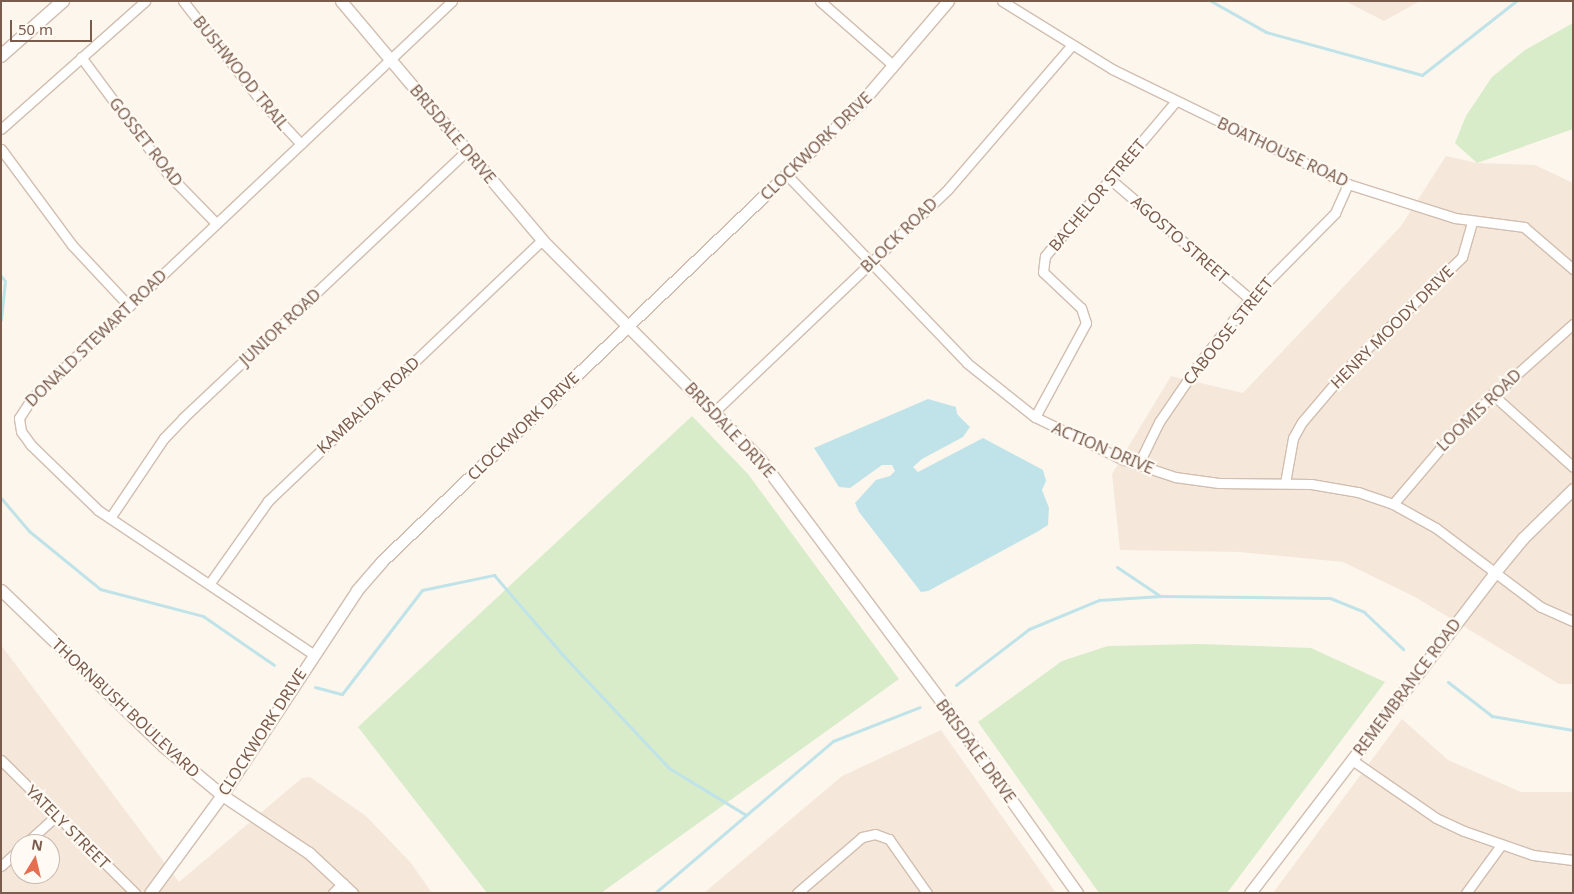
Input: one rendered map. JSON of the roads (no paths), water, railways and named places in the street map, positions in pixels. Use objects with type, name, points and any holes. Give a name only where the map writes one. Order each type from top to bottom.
[{"type":"main road","points":[[1,56],[63,1]]},
{"type":"street","points":[[1,129],[145,1]]},
{"type":"street","name":"BUSHWOOD TRAIL","points":[[183,1],[262,102],[301,144]]},
{"type":"street","name":"BRISDALE DRIVE","points":[[341,1],[542,240],[629,324],[760,458],[948,711],[1078,893]]},
{"type":"street","name":"DONALD STEWART ROAD","points":[[313,654],[82,498],[31,445],[21,431],[19,418],[26,404],[452,1]]},
{"type":"street","points":[[820,1],[894,66]]},
{"type":"street","name":"CLOCKWORK DRIVE","points":[[150,893],[222,795],[313,654],[357,590],[381,562],[787,175],[894,66],[948,1]]},
{"type":"street","name":"BOATHOUSE ROAD","points":[[1002,1],[1071,46],[1176,101],[1348,184],[1409,205],[1472,221],[1524,227],[1573,268]]},
{"type":"street","name":"BLOCK ROAD","points":[[715,411],[955,182],[1071,46]]},
{"type":"street","name":"GOSSET ROAD","points":[[81,57],[168,174],[216,223]]},
{"type":"street","name":"BACHELOR STREET","points":[[1035,417],[1086,323],[1081,308],[1048,279],[1043,264],[1051,249],[1176,101]]},
{"type":"street","points":[[1,149],[72,245],[129,306]]},
{"type":"street","name":"JUNIOR ROAD","points":[[110,518],[170,432],[467,150]]},
{"type":"street","name":"ACTION DRIVE","points":[[787,175],[966,363],[1035,417],[1138,465],[1200,481],[1285,483],[1337,488],[1393,504],[1436,528],[1541,607],[1573,621]]},
{"type":"street","name":"AGOSTO STREET","points":[[1110,179],[1250,298]]},
{"type":"street","name":"CABOOSE STREET","points":[[1138,465],[1159,422],[1183,385],[1250,298],[1335,213],[1348,184]]},
{"type":"street","name":"HENRY MOODY DRIVE","points":[[1285,483],[1292,438],[1302,422],[1360,355],[1462,257],[1472,221]]},
{"type":"street","name":"KAMBALDA ROAD","points":[[210,583],[268,501],[542,240]]},
{"type":"street","name":"LOOMIS ROAD","points":[[1393,504],[1442,443],[1492,394],[1573,324]]},
{"type":"street","points":[[1492,394],[1573,467]]},
{"type":"street","name":"REMEMBRANCE ROAD","points":[[1251,892],[1495,572],[1523,538],[1573,488]]},
{"type":"street","name":"THORNBUSH BOULEVARD","points":[[1,590],[163,746],[222,795],[309,853],[352,893]]},
{"type":"street","name":"YATELY STREET","points":[[1,760],[135,893]]},
{"type":"street","points":[[1352,760],[1436,818],[1501,845],[1534,855],[1573,860]]},
{"type":"street","points":[[36,834],[56,816]]},
{"type":"street","points":[[797,893],[862,837],[875,834],[889,839],[927,893]]},
{"type":"street","points":[[1466,893],[1501,845]]},
{"type":"street","points":[[333,893],[343,883]]},
{"type":"water","points":[[928,399],[956,407],[957,414],[970,427],[963,437],[922,459],[913,467],[918,472],[983,438],[1043,470],[1046,481],[1042,490],[1049,508],[1048,525],[928,591],[921,592],[859,512],[855,503],[876,480],[890,476],[895,471],[892,465],[882,465],[850,488],[839,487],[814,448]]},
{"type":"waterway","points":[[1211,1],[1266,32],[1422,75],[1516,1]]},
{"type":"waterway","points":[[1,276],[5,281],[1,320]]},
{"type":"waterway","points":[[1,498],[29,531],[100,589],[203,616],[274,665]]},
{"type":"waterway","points":[[1117,567],[1160,596]]},
{"type":"waterway","points":[[315,687],[342,694],[422,590],[494,575],[561,653],[669,768],[746,815]]},
{"type":"waterway","points":[[956,685],[1029,629],[1099,600],[1161,596],[1330,598],[1364,612],[1403,649]]},
{"type":"waterway","points":[[1448,682],[1492,716],[1573,730]]},
{"type":"waterway","points":[[655,893],[833,741],[920,707]]}]
